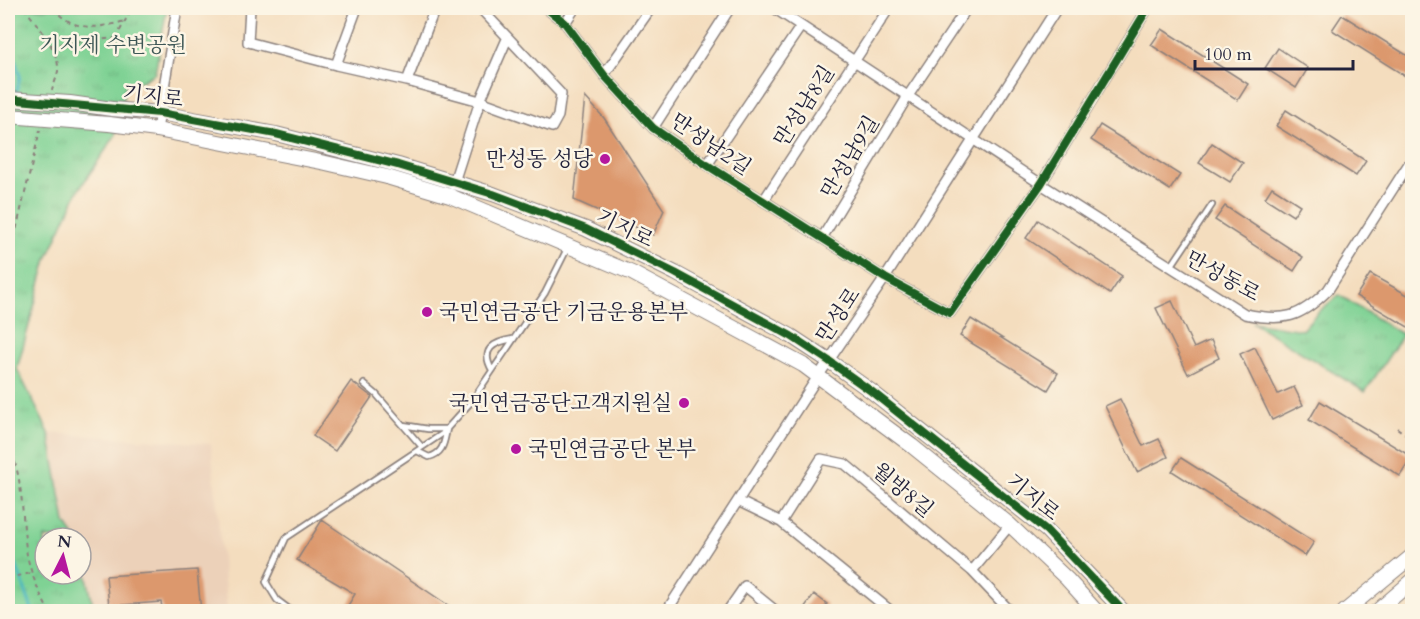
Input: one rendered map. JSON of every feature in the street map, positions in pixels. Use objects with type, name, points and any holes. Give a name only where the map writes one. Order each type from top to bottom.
[{"type":"street","points":[[157,130],[177,8]]},
{"type":"street","points":[[250,8],[248,42],[480,101],[552,127],[558,116],[561,94],[480,8]]},
{"type":"street","points":[[336,65],[357,8]]},
{"type":"street","points":[[407,81],[435,8]]},
{"type":"street","name":"만성남2길","points":[[546,8],[565,23],[604,75],[653,128],[885,278],[950,314],[1041,184]]},
{"type":"street","points":[[565,23],[575,8]]},
{"type":"street","points":[[604,75],[651,8]]},
{"type":"street","points":[[653,128],[730,8]]},
{"type":"street","name":"만성동로","points":[[774,8],[1170,268],[1245,314],[1269,319],[1300,314],[1314,304],[1328,290],[1413,159]]},
{"type":"street","name":"만성남8길","points":[[764,200],[889,8]]},
{"type":"street","name":"만성남9길","points":[[822,238],[908,96],[967,8]]},
{"type":"street","name":"만성로","points":[[666,612],[817,378],[885,278],[1056,8]]},
{"type":"street","points":[[1041,184],[1144,9]]},
{"type":"street","points":[[707,165],[801,26]]},
{"type":"street","points":[[450,196],[480,101],[507,39]]},
{"type":"street","name":"기지로","points":[[8,99],[160,113],[276,134],[398,165],[454,182],[586,229],[762,320],[829,361],[871,391],[1046,530],[1124,612]]},
{"type":"street","name":"기지로","points":[[8,116],[157,130],[387,177],[450,196],[643,279],[802,365],[912,446],[1010,525],[1067,579],[1097,612]]},
{"type":"street","name":"월방8길","points":[[781,522],[821,459],[845,464],[972,571],[1011,612]]},
{"type":"street","points":[[738,501],[781,522],[892,612]]},
{"type":"street","points":[[972,571],[1010,525]]},
{"type":"street","points":[[1344,612],[1413,556]]},
{"type":"street","points":[[1376,612],[1413,581]]},
{"type":"street","points":[[727,612],[745,586],[777,612]]},
{"type":"lane","points":[[1170,268],[1212,205]]},
{"type":"lane","points":[[293,612],[276,600],[266,582],[286,538],[447,429],[471,402],[545,293],[569,246]]},
{"type":"lane","points":[[492,370],[488,362],[488,352],[493,345],[513,339]]},
{"type":"lane","points":[[364,384],[376,394],[403,425],[419,449],[429,457],[436,455],[443,448],[447,429]]},
{"type":"lane","points":[[403,425],[447,429]]},
{"type":"path","points":[[24,8],[56,57],[58,70],[51,93]]},
{"type":"path","points":[[53,8],[61,18],[78,25],[99,28],[125,21]]},
{"type":"path","points":[[117,57],[116,38],[132,8]]},
{"type":"path","points":[[50,45],[116,38]]},
{"type":"path","points":[[8,264],[41,127]]},
{"type":"path","points":[[1396,428],[1413,439]]},
{"type":"path","points":[[8,445],[17,475],[27,556],[37,588],[49,612]]},
{"type":"path","points":[[8,578],[32,573]]},
{"type":"path","points":[[8,600],[14,612]]},
{"type":"shaded area","points":[[49,433],[211,444],[227,611],[94,611],[89,586],[93,586],[93,526],[67,526]]},
{"type":"green space","name":"기지제 수변공원","points":[[8,8],[167,8],[155,73],[142,81],[126,84],[115,136],[78,191],[47,259],[17,369],[49,433],[67,526],[33,526],[33,586],[89,586],[94,611],[8,611]]},
{"type":"green space","points":[[1339,295],[1403,335],[1365,392],[1252,322],[1302,330],[1317,313]]},
{"type":"building","points":[[1342,15],[1413,59],[1413,81],[1332,30]]},
{"type":"building","points":[[1162,29],[1248,84],[1238,100],[1151,45]]},
{"type":"building","points":[[1278,48],[1308,68],[1296,88],[1265,68]]},
{"type":"building","name":"만성동 성당","points":[[585,97],[604,118],[664,210],[653,235],[574,200]]},
{"type":"building","points":[[1286,110],[1366,161],[1356,176],[1276,126]]},
{"type":"building","points":[[1100,125],[1180,175],[1170,190],[1091,140]]},
{"type":"building","points":[[1212,143],[1243,163],[1230,182],[1199,163]]},
{"type":"building","points":[[1272,187],[1300,205],[1293,216],[1265,198]]},
{"type":"building","points":[[1225,206],[1303,257],[1294,271],[1215,220]]},
{"type":"building","points":[[1038,220],[1122,276],[1110,294],[1026,238]]},
{"type":"building","points":[[1370,274],[1413,298],[1413,330],[1356,296]]},
{"type":"building","points":[[1172,301],[1194,348],[1211,340],[1219,358],[1188,374],[1156,308]]},
{"type":"building","points":[[971,319],[1058,373],[1048,390],[960,336]]},
{"type":"building","points":[[1255,347],[1278,394],[1294,387],[1303,405],[1272,420],[1240,354]]},
{"type":"building","points":[[351,381],[372,397],[335,451],[313,436]]},
{"type":"building","points":[[1120,399],[1143,446],[1159,439],[1168,457],[1137,472],[1105,406]]},
{"type":"building","points":[[1320,401],[1412,457],[1400,476],[1309,420]]},
{"type":"building","points":[[1181,458],[1314,542],[1305,556],[1172,471]]},
{"type":"building","points":[[322,520],[458,612],[344,612],[355,594],[297,560]]},
{"type":"building","points":[[197,570],[201,612],[163,612],[161,602],[109,606],[106,576]]},
{"type":"building","points":[[814,594],[827,604],[822,612],[809,612],[804,608]]},
{"type":"waterway","points":[[8,38],[20,76],[16,94]]},
{"type":"waterway","points":[[8,542],[33,612]]},
{"type":"cycle path","points":[[546,8],[565,23],[604,75],[653,128],[885,278],[950,313],[1041,184],[1148,8]]},
{"type":"cycle path","points":[[8,99],[160,113],[276,134],[398,165],[493,194],[586,229],[675,273],[791,336],[829,361],[871,391],[1046,530],[1124,612]]},
{"type":"place","name":"만성동 성당","points":[[605,159]]},
{"type":"place","name":"국민연금공단 기금운용본부","points":[[427,312]]},
{"type":"place","name":"국민연금공단고객지원실","points":[[684,403]]},
{"type":"place","name":"국민연금공단 본부","points":[[516,449]]}]
